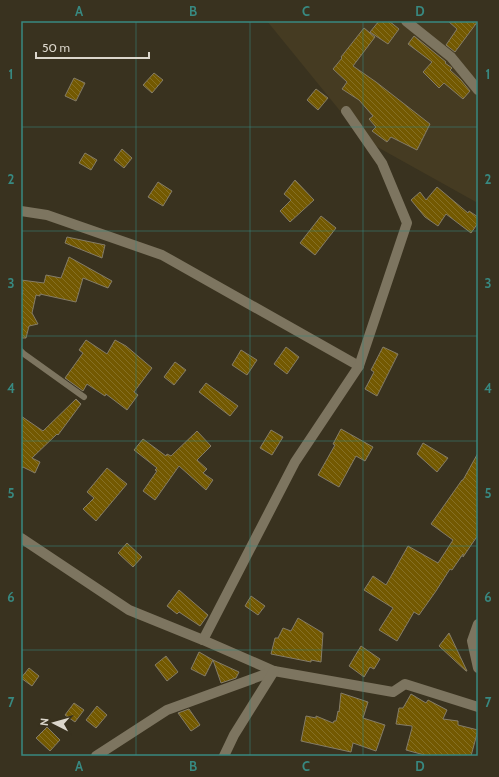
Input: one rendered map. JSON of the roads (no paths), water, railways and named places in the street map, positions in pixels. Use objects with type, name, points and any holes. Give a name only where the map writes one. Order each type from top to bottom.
[{"type":"street","points":[[406,21],[451,57],[478,90]]},
{"type":"street","points":[[203,640],[295,462],[359,366],[407,223],[382,163],[346,111]]},
{"type":"street","points":[[21,211],[47,215],[162,255],[359,366]]},
{"type":"street","points":[[21,538],[130,610],[274,671],[392,692],[405,684],[478,707]]},
{"type":"street","points":[[478,624],[472,641],[478,668]]},
{"type":"street","points":[[96,756],[167,710],[274,671]]},
{"type":"street","points":[[224,756],[234,735],[274,671]]},
{"type":"lane","points":[[21,351],[84,398]]}]
